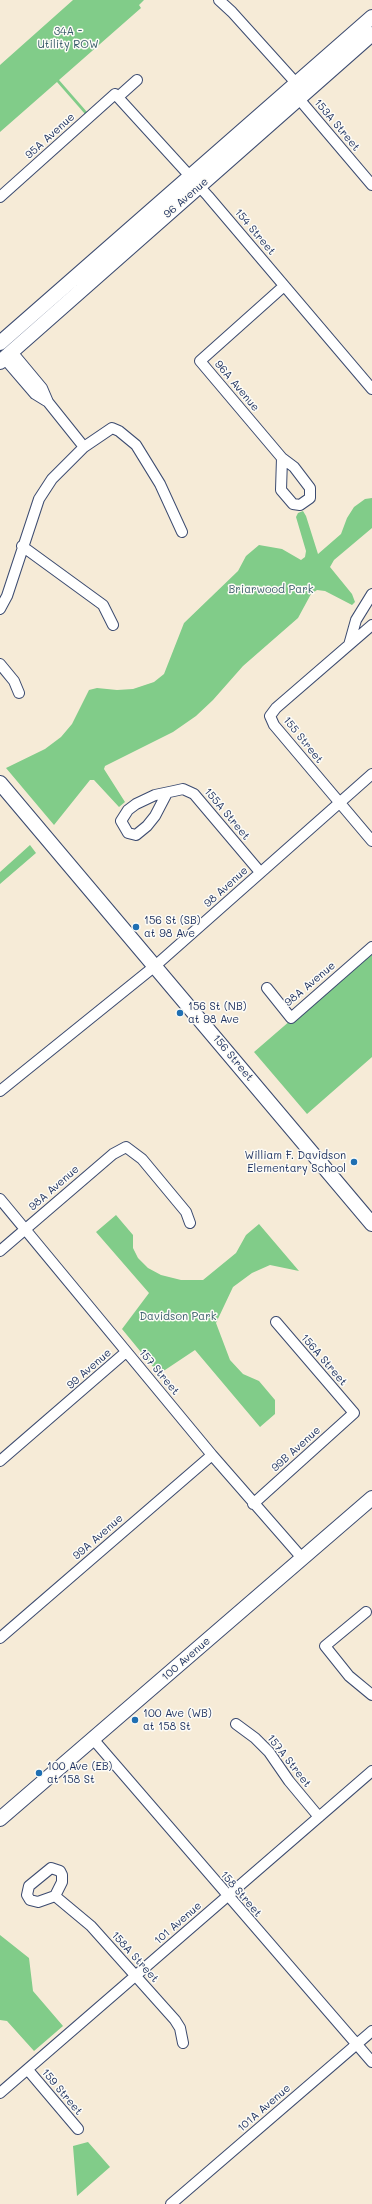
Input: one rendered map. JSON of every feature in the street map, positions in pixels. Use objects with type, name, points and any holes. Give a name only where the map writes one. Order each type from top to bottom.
[{"type":"main road","name":"96 Avenue","points":[[5,357],[195,181],[296,83],[372,17]]},
{"type":"main road","name":"96 Avenue","points":[[2,339],[195,181],[299,99],[372,34]]},
{"type":"main road","points":[[2,339],[5,357]]},
{"type":"main road","name":"156 Street","points":[[0,783],[372,1224]]},
{"type":"main road","name":"100 Avenue","points":[[0,1819],[94,1740],[372,1498]]},
{"type":"street","points":[[219,1],[232,12],[296,83]]},
{"type":"street","name":"95A Avenue","points":[[0,197],[137,80]]},
{"type":"street","name":"154 Street","points":[[117,96],[195,181],[372,389]]},
{"type":"street","name":"153A Street","points":[[299,99],[372,185]]},
{"type":"street","name":"96A Avenue","points":[[282,458],[200,361],[284,286]]},
{"type":"street","points":[[5,357],[35,394],[48,402],[84,447]]},
{"type":"street","points":[[0,609],[7,596],[35,506],[42,493],[52,479],[84,447],[110,428],[117,429],[132,440],[160,484],[182,532]]},
{"type":"street","points":[[22,546],[103,605],[113,626]]},
{"type":"street","points":[[349,646],[356,620],[372,594]]},
{"type":"street","name":"155 Street","points":[[372,625],[276,708],[270,716],[274,725],[372,841]]},
{"type":"street","points":[[0,664],[14,681],[19,693]]},
{"type":"street","name":"98 Avenue","points":[[0,1091],[155,966],[372,774]]},
{"type":"street","name":"155A Street","points":[[167,792],[155,816],[147,826],[136,835],[128,833],[121,821],[128,810],[136,804],[155,795],[167,792],[183,789],[194,794],[260,872]]},
{"type":"street","name":"98A Avenue","points":[[267,988],[291,1018],[372,947]]},
{"type":"street","name":"98A Avenue","points":[[0,1251],[112,1154],[126,1147],[142,1159],[186,1212],[190,1223]]},
{"type":"street","name":"157 Street","points":[[0,1200],[253,1504],[302,1558]]},
{"type":"street","name":"156A Street","points":[[276,1322],[354,1413]]},
{"type":"street","name":"99 Avenue","points":[[0,1461],[64,1401],[126,1352]]},
{"type":"street","name":"99B Avenue","points":[[253,1504],[354,1413]]},
{"type":"street","name":"99A Avenue","points":[[0,1638],[212,1454]]},
{"type":"street","points":[[366,1612],[325,1646],[349,1676],[372,1695]]},
{"type":"street","name":"157A Street","points":[[236,1724],[255,1738],[269,1752],[289,1781],[319,1817]]},
{"type":"street","name":"158 Street","points":[[94,1740],[372,2062]]},
{"type":"street","name":"101 Avenue","points":[[0,2093],[372,1771]]},
{"type":"street","name":"158A Street","points":[[55,1896],[91,1926],[175,2020],[180,2028],[183,2043]]},
{"type":"street","name":"101A Avenue","points":[[171,2204],[372,2031]]},
{"type":"street","name":"159 Street","points":[[28,2070],[78,2129]]},
{"type":"green space","name":"34A - Utility ROW","points":[[73,0],[144,0],[139,5],[141,8],[59,80],[87,112],[85,114],[57,82],[0,132],[0,65]]},
{"type":"green space","name":"Briarwood Park","points":[[372,498],[372,528],[334,560],[330,567],[352,594],[355,602],[352,605],[325,591],[317,590],[311,594],[298,618],[243,666],[213,700],[196,716],[173,732],[105,766],[104,769],[125,802],[119,807],[94,780],[90,780],[54,825],[6,768],[45,749],[61,737],[72,724],[89,690],[97,688],[117,690],[133,689],[154,682],[164,674],[184,623],[238,571],[246,556],[259,545],[282,549],[301,560],[305,557],[306,551],[296,517],[298,513],[303,511],[306,516],[318,554],[341,534],[347,518],[354,507],[365,499]]},
{"type":"green space","points":[[30,845],[36,853],[0,884],[0,872]]},
{"type":"green space","points":[[372,950],[372,1057],[307,1114],[254,1052]]},
{"type":"green space","name":"Davidson Park","points":[[116,1215],[133,1235],[133,1248],[138,1258],[148,1268],[161,1275],[181,1280],[203,1280],[236,1253],[246,1235],[259,1224],[299,1271],[270,1265],[252,1273],[233,1287],[216,1323],[230,1360],[243,1374],[259,1381],[275,1400],[275,1414],[260,1427],[195,1350],[159,1374],[122,1329],[149,1293],[96,1232]]},
{"type":"green space","points":[[0,1935],[29,1958],[33,1991],[63,2026],[34,2051],[7,2021],[0,2020]]},
{"type":"green space","points":[[88,2142],[110,2167],[77,2196],[73,2146]]},
{"type":"place","name":"156 St (SB) at 98 Ave","points":[[136,927]]},
{"type":"place","name":"156 St (NB) at 98 Ave","points":[[180,1013]]},
{"type":"place","name":"William F. Davidson Elementary School","points":[[354,1162]]},
{"type":"place","name":"100 Ave (WB) at 158 St","points":[[135,1720]]},
{"type":"place","name":"100 Ave (EB) at 158 St","points":[[39,1773]]}]
